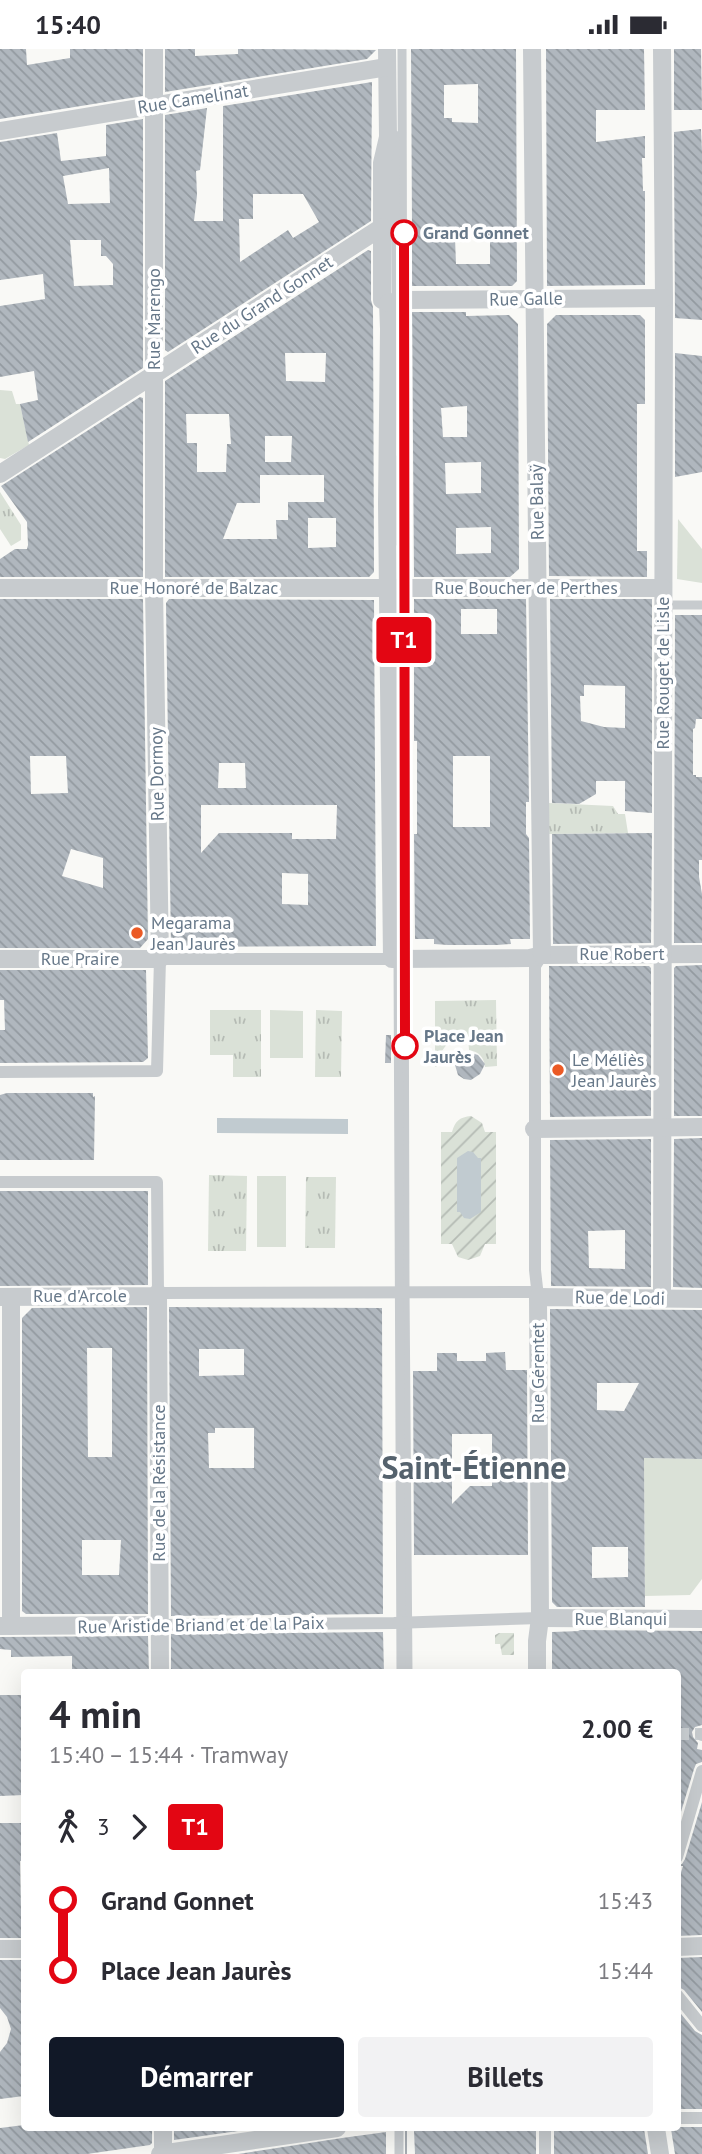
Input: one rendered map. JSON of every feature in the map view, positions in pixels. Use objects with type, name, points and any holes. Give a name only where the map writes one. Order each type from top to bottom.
[{"type":"street","name":"Rue Marengo","points":[[154,49],[154,588]]},
{"type":"street","name":"Rue Balaÿ","points":[[532,49],[542,955]]},
{"type":"street","name":"Rue Rouget de Lisle","points":[[662,49],[662,1298]]},
{"type":"street","name":"Rue Camelinat","points":[[0,131],[155,106],[387,58]]},
{"type":"street","points":[[387,58],[388,137],[382,163],[382,299],[396,302],[398,959]]},
{"type":"street","name":"Rue du Grand Gonnet","points":[[0,474],[382,227]]},
{"type":"street","name":"Rue Galle","points":[[396,302],[664,298]]},
{"type":"street","name":"Rue Honoré de Balzac","points":[[0,588],[396,588]]},
{"type":"street","name":"Rue Dormoy","points":[[154,588],[160,959]]},
{"type":"street","name":"Rue Boucher de Perthes","points":[[396,588],[539,589],[663,597]]},
{"type":"street","name":"Rue Robert","points":[[542,955],[702,954]]},
{"type":"street","points":[[0,1072],[157,1071],[160,959],[530,958],[542,955]]},
{"type":"street","points":[[538,1297],[535,1288],[535,966],[542,955]]},
{"type":"street","name":"Rue Praire","points":[[0,959],[160,959]]},
{"type":"street","points":[[534,1129],[702,1127]]},
{"type":"street","points":[[0,1182],[157,1182],[158,1293],[531,1292],[538,1297]]},
{"type":"street","name":"Rue d'Arcole","points":[[6,1297],[154,1296],[158,1293]]},
{"type":"street","name":"Rue de la Résistance","points":[[158,1293],[160,1669]]},
{"type":"street","points":[[6,1297],[6,1626]]},
{"type":"street","name":"Rue de Lodi","points":[[538,1297],[702,1299]]},
{"type":"street","name":"Rue Gérentet","points":[[537,1669],[540,1618],[538,1297]]},
{"type":"street","name":"Rue Aristide Briand et de la Paix","points":[[6,1626],[540,1618]]},
{"type":"street","name":"Rue Blanqui","points":[[540,1618],[702,1619]]},
{"type":"street","points":[[681,1843],[702,1771]]},
{"type":"street","points":[[681,1947],[702,1947]]},
{"type":"street","points":[[0,1949],[21,1949]]},
{"type":"street","points":[[681,2000],[702,2026]]},
{"type":"street","points":[[681,2118],[702,2118]]},
{"type":"street","points":[[163,2131],[162,2154],[317,2131]]},
{"type":"street","points":[[545,2131],[545,2154]]},
{"type":"street","points":[[656,2131],[660,2154]]},
{"type":"lane","points":[[395,49],[396,302]]},
{"type":"lane","points":[[396,302],[402,49]]},
{"type":"lane","points":[[663,597],[702,604]]},
{"type":"lane","points":[[398,959],[404,1622],[401,1669]]},
{"type":"lane","points":[[404,1622],[408,1669]]},
{"type":"lane","points":[[399,2131],[399,2154]]},
{"type":"green space","points":[[0,390],[12,391],[16,404],[20,404],[29,445],[5,459],[0,458]]},
{"type":"green space","points":[[0,492],[21,525],[21,540],[11,546],[0,529]]},
{"type":"green space","points":[[678,519],[702,549],[702,583],[677,579]]},
{"type":"green space","points":[[549,803],[613,806],[618,814],[625,814],[628,833],[549,834]]},
{"type":"green space","points":[[496,1000],[497,1066],[485,1067],[480,1055],[469,1050],[468,1035],[456,1038],[446,1045],[435,1067],[435,1001]]},
{"type":"green space","points":[[210,1010],[261,1010],[261,1077],[233,1077],[233,1055],[210,1055]]},
{"type":"green space","points":[[270,1010],[303,1011],[303,1058],[270,1058]]},
{"type":"green space","points":[[316,1010],[342,1011],[341,1077],[315,1077]]},
{"type":"green space","points":[[471,1116],[482,1123],[485,1132],[496,1132],[496,1244],[485,1244],[480,1256],[468,1260],[458,1257],[452,1244],[441,1244],[441,1132],[452,1132],[458,1120]]},
{"type":"green space","points":[[209,1175],[247,1176],[246,1251],[208,1251]]},
{"type":"green space","points":[[257,1176],[286,1176],[286,1247],[257,1247]]},
{"type":"green space","points":[[306,1177],[336,1177],[335,1248],[305,1248]]},
{"type":"green space","points":[[644,1458],[702,1459],[702,1579],[690,1595],[645,1596]]},
{"type":"green space","points":[[514,1633],[514,1655],[502,1655],[500,1644],[495,1644],[495,1635]]},
{"type":"shaded area","points":[[217,1118],[348,1119],[348,1134],[217,1133]]},
{"type":"shaded area","points":[[468,1151],[481,1158],[481,1212],[470,1219],[457,1212],[457,1158]]},
{"type":"building","points":[[0,49],[26,49],[27,65],[70,58],[70,49],[143,49],[143,96],[0,119]]},
{"type":"building","points":[[165,49],[195,49],[195,56],[238,54],[238,49],[376,50],[367,59],[165,92]]},
{"type":"building","points":[[411,49],[516,49],[517,281],[512,286],[412,286],[409,227],[412,227]],"holes":[[[478,84],[478,123],[452,122],[452,118],[444,118],[444,85]],[[490,237],[490,264],[456,264],[455,238]]]},
{"type":"building","points":[[546,49],[644,49],[645,110],[596,110],[596,142],[645,136],[645,158],[642,158],[645,191],[645,285],[547,286]]},
{"type":"building","points":[[674,49],[701,49],[702,110],[674,110]]},
{"type":"building","points":[[372,82],[371,221],[168,352],[165,350],[165,115],[207,108],[200,170],[196,171],[194,221],[223,221],[223,106]],"holes":[[[253,194],[303,194],[319,222],[293,238],[288,230],[240,262],[239,219],[253,219]]]},
{"type":"building","points":[[143,119],[143,368],[28,442],[20,404],[38,400],[34,371],[0,377],[0,306],[45,299],[43,274],[0,280],[0,142],[57,133],[61,161],[106,156],[106,125]],"holes":[[[109,168],[110,203],[68,204],[63,176]],[[70,240],[101,240],[101,256],[106,256],[113,264],[113,285],[74,286]]]},
{"type":"building","points":[[701,129],[702,320],[675,318],[674,155],[674,132]]},
{"type":"building","points":[[368,250],[371,251],[374,572],[369,577],[165,577],[165,381]],"holes":[[[285,353],[326,353],[325,382],[286,381]],[[186,414],[229,414],[231,444],[227,444],[226,472],[197,472],[197,443],[187,443]],[[265,436],[292,436],[291,462],[265,462]],[[260,475],[324,475],[324,502],[288,502],[288,520],[276,520],[277,539],[223,539],[237,503],[260,503]],[[308,518],[336,518],[336,547],[308,548]]]},
{"type":"building","points":[[412,312],[466,312],[466,316],[509,315],[518,324],[519,569],[510,577],[414,577]],"holes":[[[467,406],[467,437],[443,437],[441,408]],[[481,462],[481,493],[446,494],[445,463]],[[491,527],[491,553],[456,554],[456,528]]]},
{"type":"building","points":[[556,315],[640,315],[645,320],[645,404],[637,404],[637,551],[647,551],[647,577],[549,576],[547,324]]},
{"type":"building","points":[[675,353],[702,356],[702,472],[675,477]]},
{"type":"building","points":[[140,397],[143,398],[143,577],[0,577],[0,559],[15,549],[27,549],[28,545],[27,522],[1,486]]},
{"type":"building","points":[[0,599],[143,599],[148,939],[140,948],[0,948]],"holes":[[[30,756],[66,756],[68,793],[31,794]],[[71,849],[103,858],[103,888],[62,876]]]},
{"type":"building","points":[[169,599],[374,600],[376,946],[171,947],[166,603]],"holes":[[[219,763],[245,763],[246,788],[218,788]],[[201,805],[337,805],[336,839],[292,839],[292,833],[219,833],[201,853]],[[282,873],[308,874],[308,905],[282,904]]]},
{"type":"building","points":[[414,599],[526,599],[529,802],[526,802],[526,834],[529,838],[530,939],[510,939],[511,944],[448,945],[434,944],[434,939],[415,939],[417,741],[414,741]],"holes":[[[461,609],[497,609],[497,634],[461,634]],[[453,756],[490,756],[490,827],[453,827]]]},
{"type":"building","points":[[550,599],[652,599],[652,813],[625,811],[625,781],[596,781],[596,794],[579,804],[552,803]],"holes":[[[584,685],[625,686],[625,728],[604,727],[581,721],[580,696],[584,696]]]},
{"type":"building","points":[[675,615],[702,615],[702,719],[696,719],[693,729],[693,775],[702,777],[702,860],[699,860],[699,877],[702,894],[702,943],[674,943]]},
{"type":"building","points":[[652,833],[651,943],[553,944],[552,834]]},
{"type":"building","points":[[702,965],[702,1116],[674,1116],[674,968]]},
{"type":"building","points":[[549,966],[651,968],[651,1116],[550,1117]]},
{"type":"building","points":[[0,970],[146,970],[148,1058],[143,1062],[0,1063],[0,1030],[5,1030],[4,1000],[0,1000]]},
{"type":"building","points":[[386,1035],[391,1035],[391,1063],[385,1063]]},
{"type":"building","points":[[468,1052],[478,1055],[485,1064],[480,1074],[471,1080],[458,1075],[455,1065],[459,1056]]},
{"type":"building","points":[[93,1093],[94,1160],[0,1160],[0,1095]]},
{"type":"building","points":[[702,1138],[702,1288],[673,1287],[674,1139]]},
{"type":"building","points":[[651,1139],[651,1287],[551,1286],[550,1140]],"holes":[[[625,1230],[625,1269],[589,1268],[588,1231]]]},
{"type":"building","points":[[0,1191],[148,1191],[148,1285],[0,1286]]},
{"type":"building","points":[[147,1307],[148,1614],[26,1614],[22,1611],[22,1318],[32,1308]],"holes":[[[87,1348],[112,1348],[112,1457],[88,1457]],[[82,1540],[121,1540],[119,1575],[82,1575]]]},
{"type":"building","points":[[169,1307],[382,1308],[383,1614],[171,1616]],"holes":[[[199,1349],[244,1349],[244,1375],[199,1376]],[[215,1428],[254,1428],[254,1468],[209,1468],[208,1433],[215,1433]]]},
{"type":"building","points":[[550,1309],[702,1310],[702,1459],[644,1458],[645,1607],[557,1607],[552,1602]],"holes":[[[597,1383],[639,1383],[624,1411],[597,1410]],[[592,1547],[628,1547],[628,1577],[592,1578]]]},
{"type":"building","points":[[505,1352],[506,1370],[527,1370],[528,1555],[414,1555],[413,1371],[437,1371],[437,1353],[457,1353],[457,1361],[486,1361],[486,1353]],"holes":[[[452,1434],[492,1434],[492,1486],[470,1486],[452,1504]]]},
{"type":"building","points":[[578,1630],[702,1631],[702,1725],[695,1727],[692,1732],[698,1743],[697,1749],[702,1750],[702,1762],[696,1764],[681,1812],[681,1669],[552,1669],[552,1632],[580,1631]]},
{"type":"building","points":[[383,1632],[384,1669],[171,1669],[171,1634]]},
{"type":"building","points":[[148,1636],[149,1669],[72,1669],[72,1656],[11,1657],[11,1650],[0,1649],[0,1637]]},
{"type":"building","points":[[0,1695],[21,1695],[21,1795],[0,1796]]},
{"type":"building","points":[[702,1802],[702,1935],[681,1936],[681,1864]]},
{"type":"building","points":[[0,1823],[21,1823],[21,1938],[0,1938]]},
{"type":"building","points":[[702,1957],[702,2012],[681,1988],[681,1958]]},
{"type":"building","points":[[0,1960],[21,1960],[21,2096],[0,2099],[0,2052],[7,2043],[11,2029],[0,2008]]},
{"type":"building","points":[[681,2014],[695,2031],[702,2035],[702,2109],[681,2109]]},
{"type":"building","points":[[21,2125],[21,2131],[152,2131],[152,2143],[87,2154],[0,2154],[0,2128]]},
{"type":"building","points":[[681,2127],[702,2127],[702,2154],[675,2154],[671,2131],[681,2131]]},
{"type":"building","points":[[174,2131],[238,2131],[174,2140]]},
{"type":"building","points":[[414,2131],[536,2131],[536,2154],[415,2154]]},
{"type":"building","points":[[554,2131],[644,2131],[648,2154],[554,2154]]},
{"type":"building","points":[[386,2132],[386,2154],[238,2154],[342,2138]]},
{"type":"tunnel","points":[[681,1734],[701,1734]]},
{"type":"tram line","name":"T1","points":[[404,233],[405,1046]]},
{"type":"tram line","points":[[406,2131],[406,2154]]},
{"type":"place","name":"Grand Gonnet","points":[[404,233]]},
{"type":"place","name":"Megarama Jean Jaurès","points":[[137,933]]},
{"type":"place","name":"Place Jean Jaurès","points":[[405,1046]]},
{"type":"place","name":"Le Méliès Jean Jaurès","points":[[558,1070]]},
{"type":"district","name":"Saint-Étienne","points":[[474,1468]]}]
